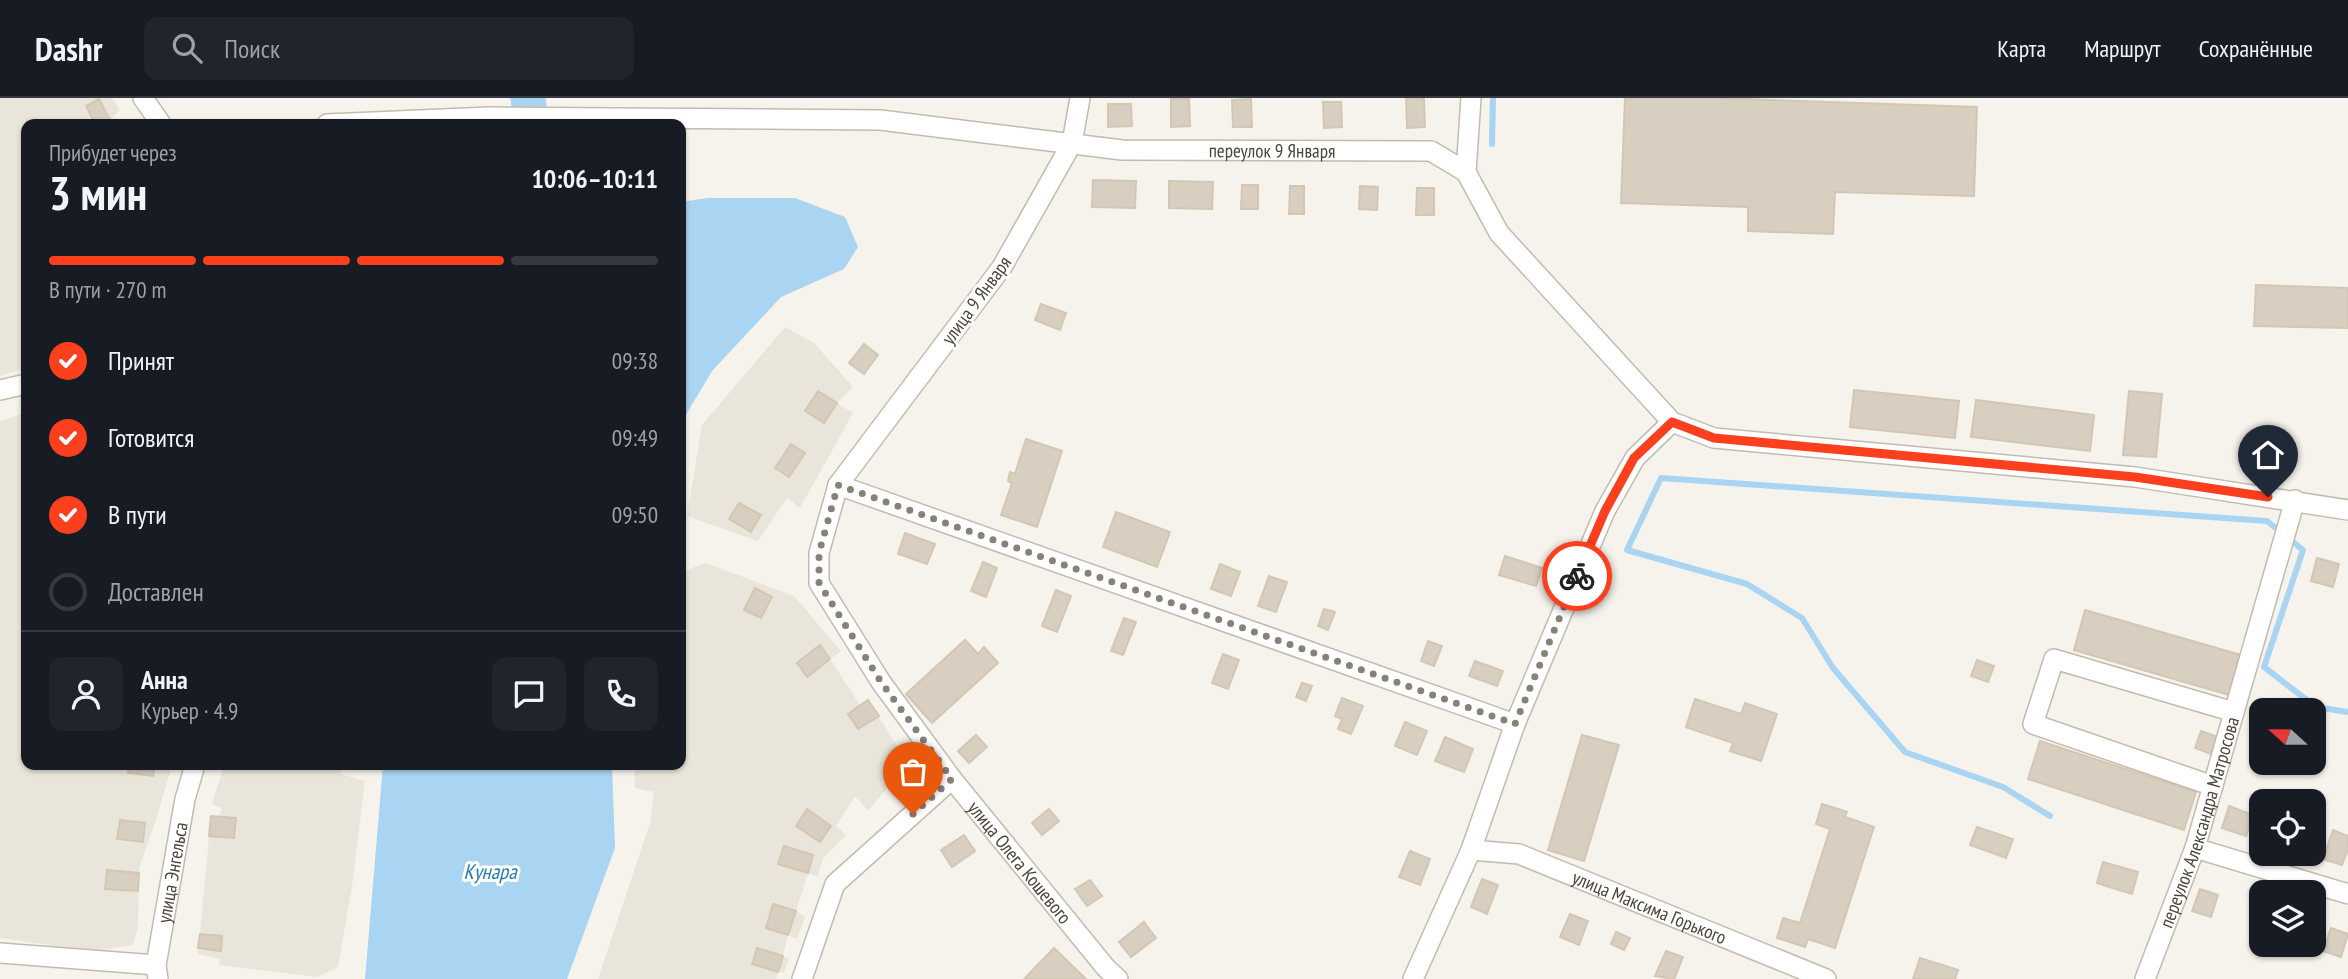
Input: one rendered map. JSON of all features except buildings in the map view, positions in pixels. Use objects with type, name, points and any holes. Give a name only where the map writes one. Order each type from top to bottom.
[{"type":"street","points":[[143,98],[158,119]]},
{"type":"street","name":"улица 9 Января","points":[[838,485],[1002,267],[1072,143],[1080,98]]},
{"type":"street","points":[[1471,98],[1466,172],[1499,233],[1672,422],[1714,438],[2135,477],[2348,509]]},
{"type":"street","name":"переулок 9 Января","points":[[443,119],[489,117],[880,120],[1122,150],[1431,152],[1466,172]]},
{"type":"street","points":[[0,390],[21,385]]},
{"type":"street","points":[[1413,979],[1471,850],[1515,724],[1605,511],[1634,458],[1672,422]]},
{"type":"street","points":[[838,485],[1515,724]]},
{"type":"street","name":"улица Олега Кошевого","points":[[838,485],[819,553],[819,583],[881,682],[952,779],[1106,968],[1118,979]]},
{"type":"street","name":"переулок Александра Матросова","points":[[2145,979],[2195,848],[2295,500]]},
{"type":"street","points":[[2213,786],[2033,724],[2054,659],[2234,712]]},
{"type":"street","name":"улица Энгельса","points":[[157,972],[185,799],[194,770]]},
{"type":"street","points":[[802,979],[835,884],[952,779]]},
{"type":"street","points":[[2195,848],[2348,894]]},
{"type":"street","name":"улица Максима Горького","points":[[1471,850],[1519,854],[1826,979]]},
{"type":"street","points":[[0,953],[157,972]]},
{"type":"shaded area","points":[[0,98],[112,98],[120,110],[111,119],[21,119],[21,370],[0,376]]},
{"type":"shaded area","points":[[785,327],[814,343],[853,387],[837,403],[853,413],[800,508],[787,498],[758,541],[687,516],[702,425]]},
{"type":"shaded area","points":[[21,415],[21,770],[171,770],[139,868],[138,927],[133,945],[92,951],[0,938],[0,421]]},
{"type":"shaded area","points":[[706,563],[794,596],[841,651],[830,659],[860,705],[868,700],[903,755],[899,774],[868,811],[855,796],[836,826],[846,835],[823,859],[818,876],[808,874],[796,911],[805,917],[797,939],[788,935],[783,956],[789,959],[784,973],[778,972],[776,979],[598,979],[650,823],[654,792],[635,788],[634,770],[686,770],[686,570]]},
{"type":"shaded area","points":[[222,770],[341,770],[341,774],[365,781],[352,887],[338,967],[317,977],[219,965],[220,959],[198,954],[211,816],[219,817],[222,808],[212,804]]},
{"type":"water","points":[[708,198],[795,198],[845,217],[858,247],[844,269],[781,297],[712,371],[686,415],[686,201]]},
{"type":"water","name":"Кунара","points":[[383,770],[612,770],[615,848],[567,979],[365,979]]},
{"type":"waterway","name":"Кунара","points":[[528,98],[530,119]]},
{"type":"waterway","points":[[1492,144],[1493,98]]},
{"type":"waterway","points":[[2050,816],[2003,787],[1905,752],[1833,668],[1802,618],[1747,584],[1627,550],[1661,478],[2267,521],[2303,550],[2264,667],[2316,707],[2348,712]]},
{"type":"way so far","points":[[913,814],[952,779],[881,682],[819,583],[819,553],[838,485],[1515,724],[1577,576]]},
{"type":"route","points":[[1577,576],[1605,511],[1634,458],[1672,422],[1714,438],[2135,477],[2268,497]]}]
